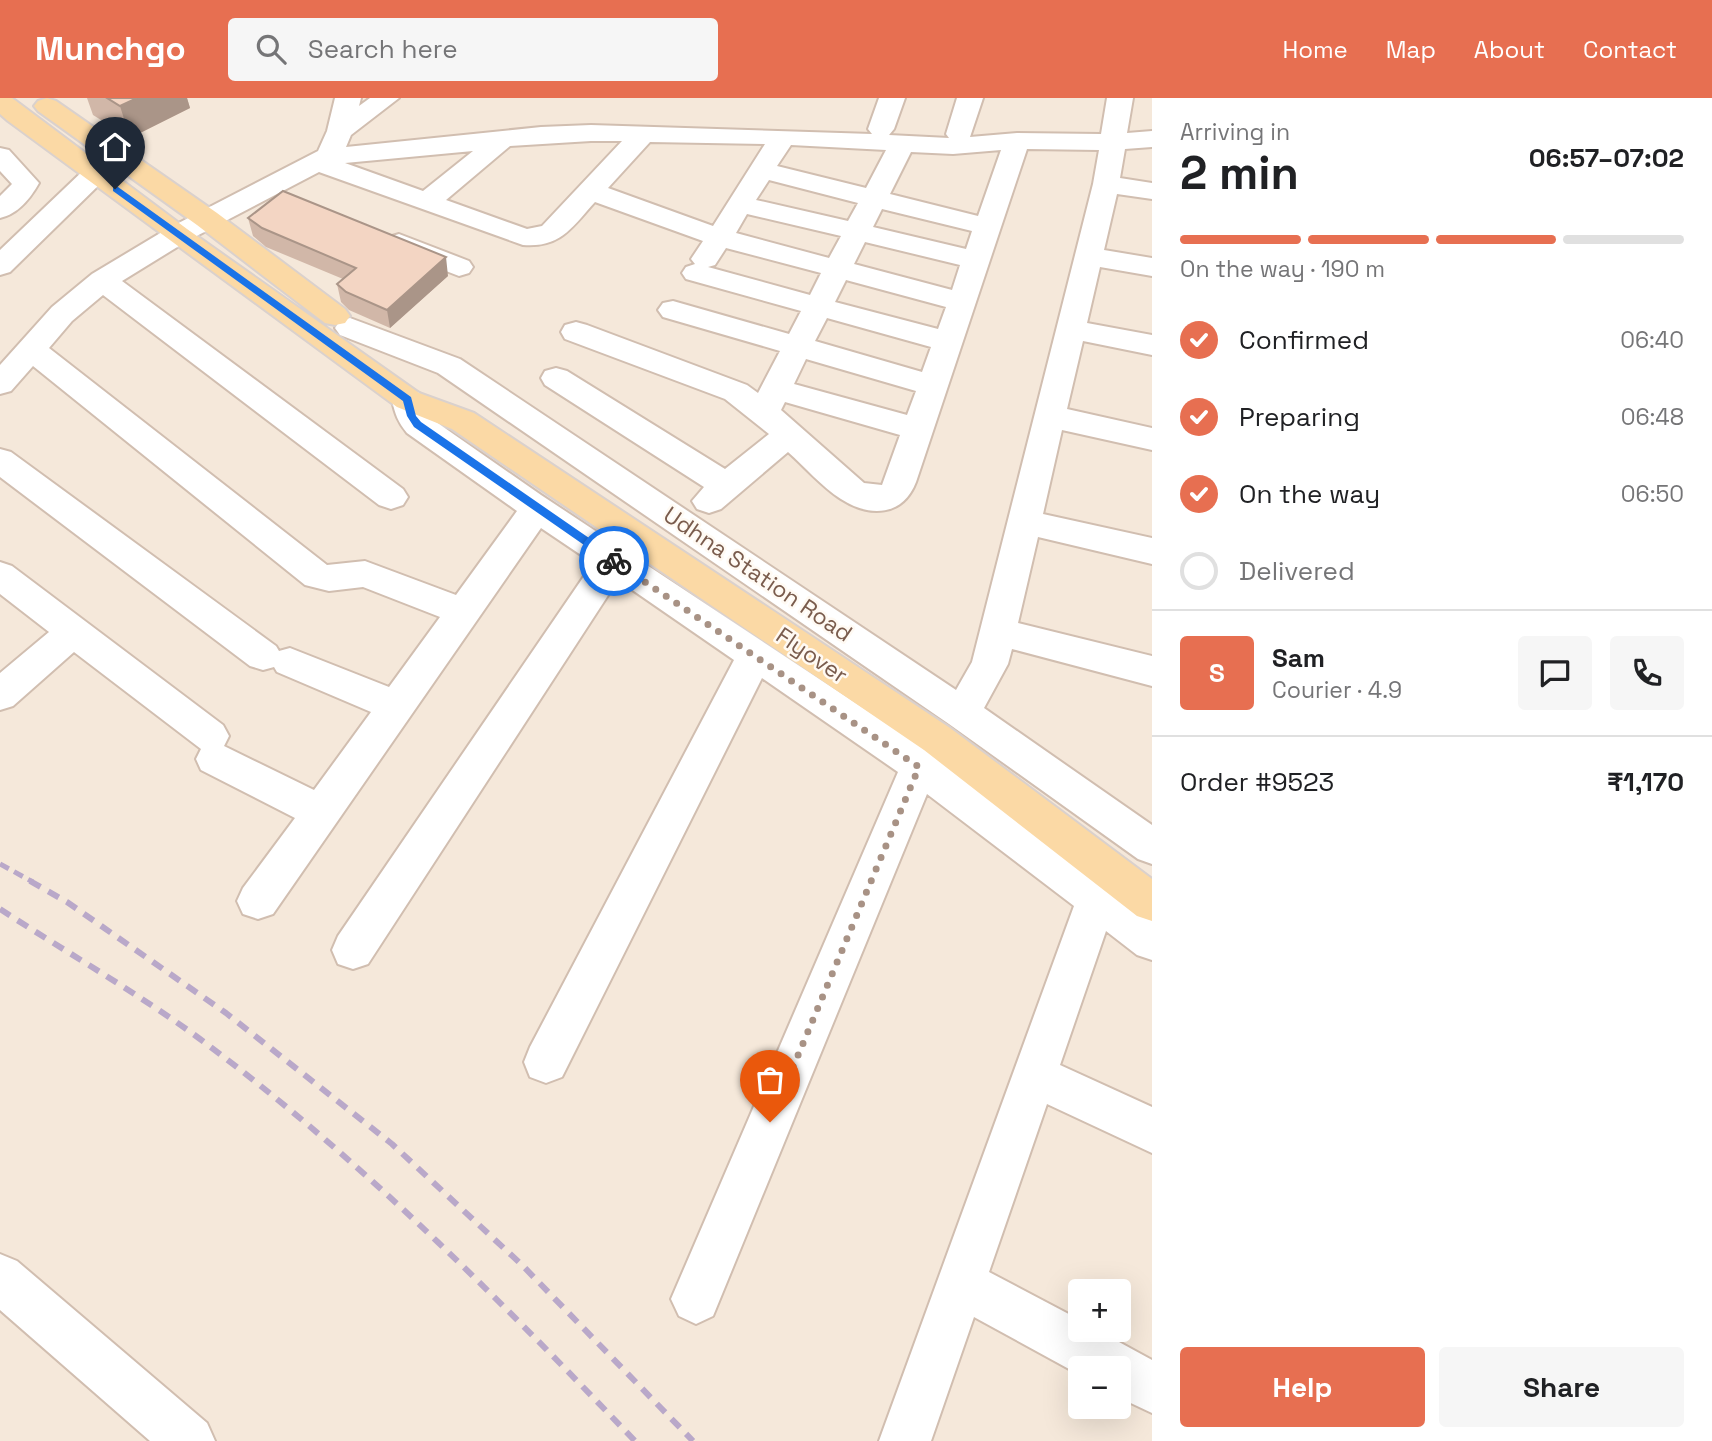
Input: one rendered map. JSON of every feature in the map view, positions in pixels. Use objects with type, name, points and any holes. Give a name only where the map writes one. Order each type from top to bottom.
[{"type":"main road","points":[[38,98],[207,219],[350,328],[434,386],[473,428]]},
{"type":"main road","points":[[0,100],[177,235],[408,400],[473,428]]},
{"type":"main road","name":"Flyover","points":[[473,428],[937,739],[1152,902]]},
{"type":"street","points":[[0,384],[62,314],[102,280],[207,219],[280,195],[323,159],[340,131],[348,98]]},
{"type":"street","points":[[340,131],[386,98]]},
{"type":"street","points":[[770,401],[873,197],[892,137],[892,98]]},
{"type":"street","points":[[960,134],[970,98]]},
{"type":"street","points":[[961,713],[990,664],[1106,184],[1119,98]]},
{"type":"street","points":[[383,150],[410,135],[562,122],[677,120],[892,137],[953,146],[1017,141],[1114,142],[1152,139]]},
{"type":"street","points":[[323,159],[383,150],[420,149],[541,135],[644,133],[892,137],[960,134],[1017,141]]},
{"type":"street","points":[[323,159],[427,202],[533,239],[552,232],[644,133]]},
{"type":"street","points":[[643,357],[783,137]]},
{"type":"street","points":[[427,202],[503,139]]},
{"type":"street","points":[[770,401],[788,435],[852,491],[877,500],[887,499],[896,492],[1017,141]]},
{"type":"street","points":[[0,156],[26,183],[20,193],[0,211]]},
{"type":"street","points":[[760,170],[989,227]]},
{"type":"street","points":[[0,266],[95,174]]},
{"type":"street","points":[[1106,184],[1152,191]]},
{"type":"street","points":[[590,191],[718,237],[963,302]]},
{"type":"street","points":[[739,204],[977,260]]},
{"type":"street","points":[[370,231],[459,267]]},
{"type":"street","points":[[1087,256],[1152,267]]},
{"type":"street","points":[[696,273],[949,342]]},
{"type":"street","points":[[102,280],[391,497]]},
{"type":"street","points":[[673,310],[934,386]]},
{"type":"street","name":"Udhna Station Road","points":[[350,328],[449,366],[961,713],[1152,847]]},
{"type":"street","points":[[1070,329],[1152,345]]},
{"type":"street","points":[[576,332],[770,401],[919,429]]},
{"type":"street","points":[[31,349],[317,576],[338,579],[350,574],[365,574],[463,612]]},
{"type":"street","points":[[556,378],[727,486]]},
{"type":"street","points":[[408,400],[411,416],[418,425],[919,767],[1152,941]]},
{"type":"street","points":[[1049,416],[1152,439]]},
{"type":"street","points":[[682,523],[788,435]]},
{"type":"street","points":[[0,460],[277,659],[397,706]]},
{"type":"street","points":[[258,901],[537,508]]},
{"type":"street","points":[[1024,522],[1152,551]]},
{"type":"street","points":[[354,950],[613,560]]},
{"type":"street","points":[[0,575],[212,747],[321,812]]},
{"type":"street","points":[[1,691],[73,632]]},
{"type":"street","points":[[998,632],[1152,671]]},
{"type":"street","points":[[546,1062],[755,655]]},
{"type":"street","points":[[696,1299],[919,767]]},
{"type":"street","points":[[905,1441],[1096,901]]},
{"type":"street","points":[[1035,1076],[1152,1130]]},
{"type":"street","points":[[0,1278],[189,1441]]},
{"type":"street","points":[[961,1283],[1094,1356]]},
{"type":"street","points":[[1131,1376],[1152,1388]]},
{"type":"shaded area","points":[[0,98],[1152,98],[1152,1441],[0,1441]]},
{"type":"building","points":[[107,98],[137,98],[120,106]]},
{"type":"building","points":[[283,191],[446,257],[387,310],[346,292],[337,284],[356,268],[262,228],[248,218]]},
{"type":"railway","points":[[0,864],[33,882]]},
{"type":"railway","points":[[30,881],[67,902],[226,1013],[392,1144],[522,1265],[693,1441]]},
{"type":"railway","points":[[0,909],[176,1022],[316,1132],[479,1282],[635,1441]]},
{"type":"way so far","points":[[614,561],[919,767],[770,1122]]},
{"type":"route","points":[[115,189],[408,400],[411,416],[418,425],[614,561]]}]
